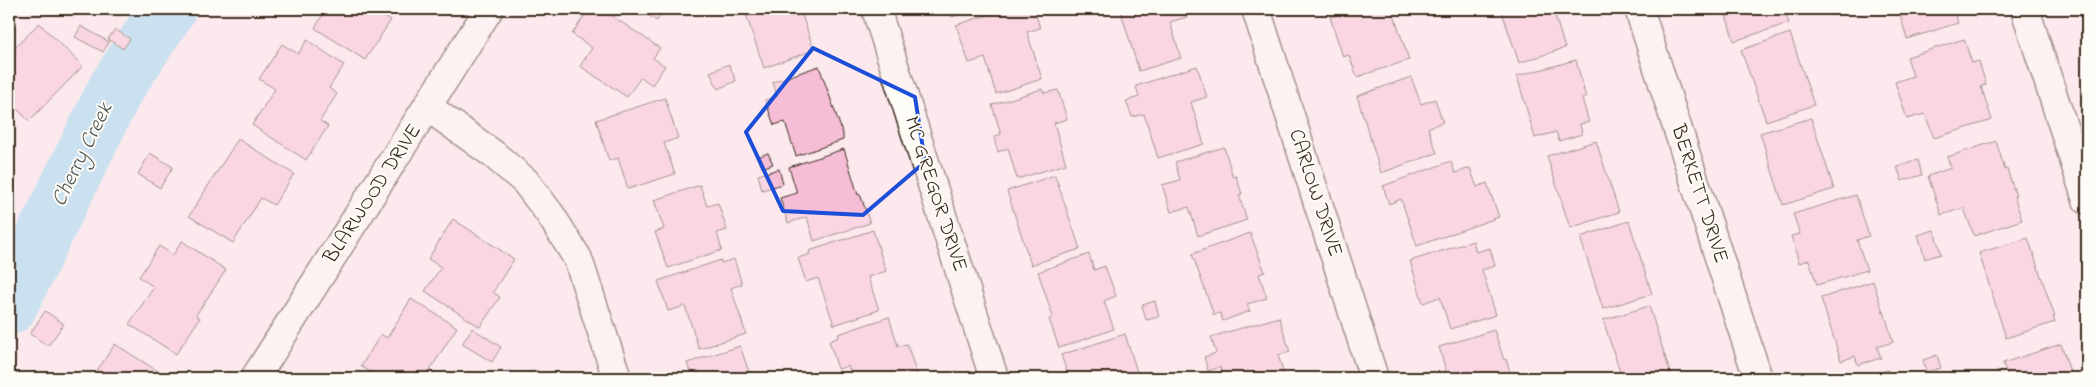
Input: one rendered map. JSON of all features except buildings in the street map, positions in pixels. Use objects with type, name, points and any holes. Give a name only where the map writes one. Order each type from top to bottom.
[{"type":"street","name":"BLARWOOD DRIVE","points":[[255,378],[489,9]]},
{"type":"street","name":"MC GREGOR DRIVE","points":[[876,9],[994,378]]},
{"type":"street","name":"CARLOW DRIVE","points":[[1256,9],[1374,378]]},
{"type":"street","name":"BERKETT DRIVE","points":[[1639,9],[1758,378]]},
{"type":"street","points":[[2025,9],[2087,200]]},
{"type":"street","points":[[428,107],[493,154],[525,181],[550,214],[578,259],[617,378]]},
{"type":"highlighted area","points":[[813,48],[915,97],[925,162],[863,215],[783,211],[746,132]]},
{"type":"waterway","name":"Cherry Creek","points":[[9,307],[116,88],[168,9]]}]
